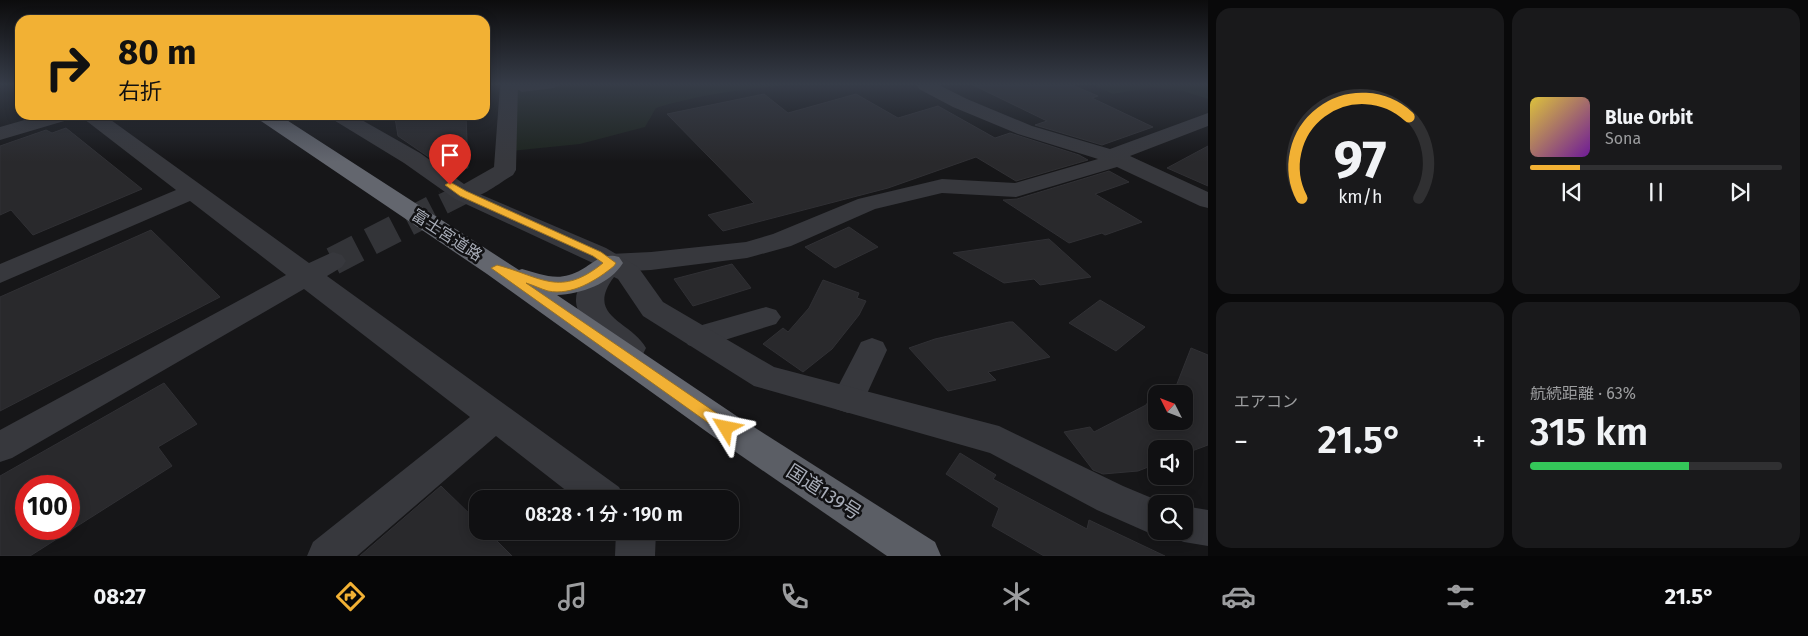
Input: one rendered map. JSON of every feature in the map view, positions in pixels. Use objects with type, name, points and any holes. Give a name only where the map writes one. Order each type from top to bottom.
[{"type":"highway","name":"富士宮道路","points":[[273,120],[497,268],[726,428]]},
{"type":"highway","points":[[497,268],[550,287],[567,286],[582,282],[594,277],[610,263]]},
{"type":"highway","name":"国道139号","points":[[726,428],[921,556]]},
{"type":"street","points":[[463,194],[505,170],[508,111]]},
{"type":"street","points":[[981,111],[1025,130],[1111,156],[1208,201]]},
{"type":"street","points":[[1111,156],[1208,119]]},
{"type":"street","points":[[0,134],[47,120]]},
{"type":"street","points":[[97,120],[594,490]]},
{"type":"street","points":[[347,120],[412,158],[463,194],[597,254],[628,273],[653,309],[764,377],[998,441],[1110,498],[1148,515]]},
{"type":"street","points":[[610,263],[651,261],[747,250],[782,240],[867,204],[942,186],[1016,190],[1109,163],[1111,156]]},
{"type":"street","points":[[0,274],[193,191]]},
{"type":"street","points":[[0,446],[334,261]]},
{"type":"street","points":[[610,263],[590,292],[591,308],[602,326],[696,396],[726,428]]},
{"type":"street","points":[[699,337],[766,317]]},
{"type":"street","points":[[848,400],[872,350]]},
{"type":"street","points":[[327,556],[496,416]]},
{"type":"street","points":[[1193,526],[1208,528]]},
{"type":"shaded area","points":[[512,111],[654,111],[645,127],[580,144],[511,151]]},
{"type":"building","points":[[682,111],[785,111],[788,113],[795,111],[886,111],[898,118],[922,111],[947,111],[995,138],[1010,133],[1079,155],[1088,160],[1016,181],[976,157],[888,188],[723,231],[708,215],[754,203],[667,114]]},
{"type":"building","points":[[1026,111],[1119,111],[1153,127],[1102,145],[1035,125],[1047,121]]},
{"type":"building","points":[[395,120],[466,120],[468,168],[449,171],[398,136]]},
{"type":"building","points":[[66,128],[142,189],[33,235],[11,210],[0,215],[0,146],[46,130],[52,133]]},
{"type":"building","points":[[1208,146],[1208,186],[1167,168]]},
{"type":"building","points":[[1109,171],[1129,182],[1095,194],[1142,222],[1105,235],[1102,233],[1069,243],[1003,200],[1017,199]]},
{"type":"building","points":[[849,227],[878,247],[835,268],[805,247]]},
{"type":"building","points":[[151,230],[220,297],[0,411],[0,297]]},
{"type":"building","points":[[1049,239],[1091,277],[1040,285],[1034,279],[1004,283],[953,253]]},
{"type":"building","points":[[732,264],[751,288],[693,306],[674,279]]},
{"type":"building","points":[[823,280],[859,293],[857,298],[866,301],[859,315],[832,349],[803,372],[763,344],[783,328],[788,332],[809,308]]},
{"type":"building","points":[[1100,300],[1145,327],[1116,351],[1069,323]]},
{"type":"building","points":[[1013,322],[1050,357],[988,372],[996,380],[948,391],[909,348],[935,339]]},
{"type":"building","points":[[1191,348],[1208,355],[1208,445],[1193,451],[1193,440],[1148,440],[1148,467],[1138,471],[1103,474],[1093,470],[1064,432],[1090,427],[1094,432],[1146,405],[1148,402],[1148,430],[1193,430],[1193,385],[1177,385]]},
{"type":"building","points":[[164,383],[197,424],[158,447],[172,466],[80,524],[80,475],[15,475],[15,540],[55,540],[30,556],[0,556],[0,476]]},
{"type":"building","points":[[960,453],[996,475],[993,479],[1087,529],[1089,520],[1165,556],[1044,556],[992,526],[999,508],[946,474]]},
{"type":"building","points":[[441,486],[469,513],[469,540],[496,540],[512,556],[360,556]]},
{"type":"tunnel","points":[[445,203],[463,194]]},
{"type":"tunnel","points":[[333,261],[445,203]]},
{"type":"route","points":[[450,185],[463,194],[597,254],[610,263],[594,277],[582,282],[567,286],[550,287],[497,268],[726,428]]}]
